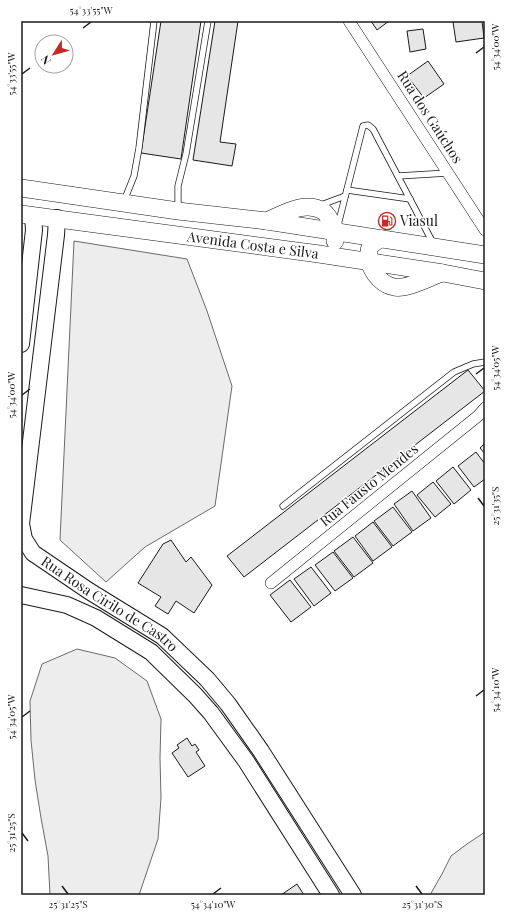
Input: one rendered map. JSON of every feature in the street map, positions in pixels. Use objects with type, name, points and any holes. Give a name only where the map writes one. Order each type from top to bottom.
[{"type":"main road","name":"Avenida Costa e Silva","points":[[21,188],[123,204],[267,221],[485,254]]},
{"type":"main road","points":[[267,221],[294,209],[305,207],[315,207],[324,211],[336,232],[335,243],[331,248],[319,254]]},
{"type":"main road","name":"Avenida Costa e Silva","points":[[27,215],[369,262]]},
{"type":"main road","points":[[21,344],[34,230],[27,215]]},
{"type":"main road","name":"Rua Rosa Cirilo de Castro","points":[[57,218],[21,524],[27,555],[162,636],[207,679],[224,699],[261,751],[353,895]]},
{"type":"main road","points":[[381,239],[372,244],[370,248],[369,262],[378,278],[395,288],[410,285],[443,273],[485,281]]},
{"type":"main road","points":[[21,596],[67,605],[96,618],[151,652],[195,695],[211,713],[246,761],[331,895]]},
{"type":"main road","points":[[151,652],[162,636]]},
{"type":"main road","points":[[246,761],[261,751]]},
{"type":"street","name":"Rua dos Gaúchos","points":[[349,21],[485,230]]},
{"type":"street","name":"Rua Fausto Mendes","points":[[270,583],[478,416],[485,408]]},
{"type":"lane","points":[[123,204],[134,176],[138,155],[154,21]]},
{"type":"lane","points":[[178,211],[178,186],[186,154],[208,21]]},
{"type":"lane","points":[[336,232],[363,126],[368,125],[373,129],[436,247]]},
{"type":"lane","points":[[398,176],[448,173]]},
{"type":"lane","points":[[347,190],[410,199]]},
{"type":"lane","points":[[315,207],[345,196]]},
{"type":"lane","points":[[283,506],[454,372],[473,364],[485,362]]},
{"type":"shaded area","points":[[74,241],[187,259],[207,311],[232,386],[215,506],[145,547],[106,582],[60,540]]},
{"type":"shaded area","points":[[77,649],[115,658],[147,681],[161,719],[161,798],[158,839],[139,895],[50,895],[48,856],[35,780],[31,740],[30,701],[42,664]]},
{"type":"shaded area","points":[[485,832],[485,895],[430,895],[451,856]]},
{"type":"building","points":[[161,21],[201,21],[181,159],[141,153]]},
{"type":"building","points":[[215,21],[238,21],[220,142],[236,144],[232,166],[193,160]]},
{"type":"building","points":[[371,21],[389,21],[377,30]]},
{"type":"building","points":[[482,21],[484,38],[456,42],[453,22]]},
{"type":"building","points":[[423,29],[426,49],[410,52],[407,31]]},
{"type":"building","points":[[428,61],[444,84],[424,98],[407,76]]},
{"type":"building","points":[[468,370],[485,391],[244,577],[227,556]]},
{"type":"building","points":[[485,443],[485,454],[480,448]]},
{"type":"building","points":[[476,452],[485,464],[485,479],[474,487],[458,466]]},
{"type":"building","points":[[453,467],[471,490],[454,504],[436,481]]},
{"type":"building","points":[[433,482],[451,504],[435,517],[417,495]]},
{"type":"building","points":[[412,491],[431,518],[413,531],[394,504]]},
{"type":"building","points":[[393,507],[412,532],[393,546],[374,521]]},
{"type":"building","points":[[373,522],[392,547],[373,561],[355,536]]},
{"type":"building","points":[[353,537],[373,563],[354,577],[334,551]]},
{"type":"building","points":[[171,540],[186,562],[191,557],[212,585],[194,613],[176,601],[168,614],[155,606],[161,597],[138,583],[163,544]]},
{"type":"building","points":[[333,552],[353,578],[335,591],[315,565]]},
{"type":"building","points":[[311,567],[331,593],[314,606],[294,579]]},
{"type":"building","points":[[290,580],[311,607],[291,622],[270,595]]},
{"type":"building","points":[[187,738],[192,746],[195,744],[199,750],[196,752],[205,766],[188,777],[172,753],[179,748],[177,745]]},
{"type":"building","points":[[297,884],[304,895],[281,895]]},
{"type":"place","name":"Viasul","points":[[387,221]]}]
